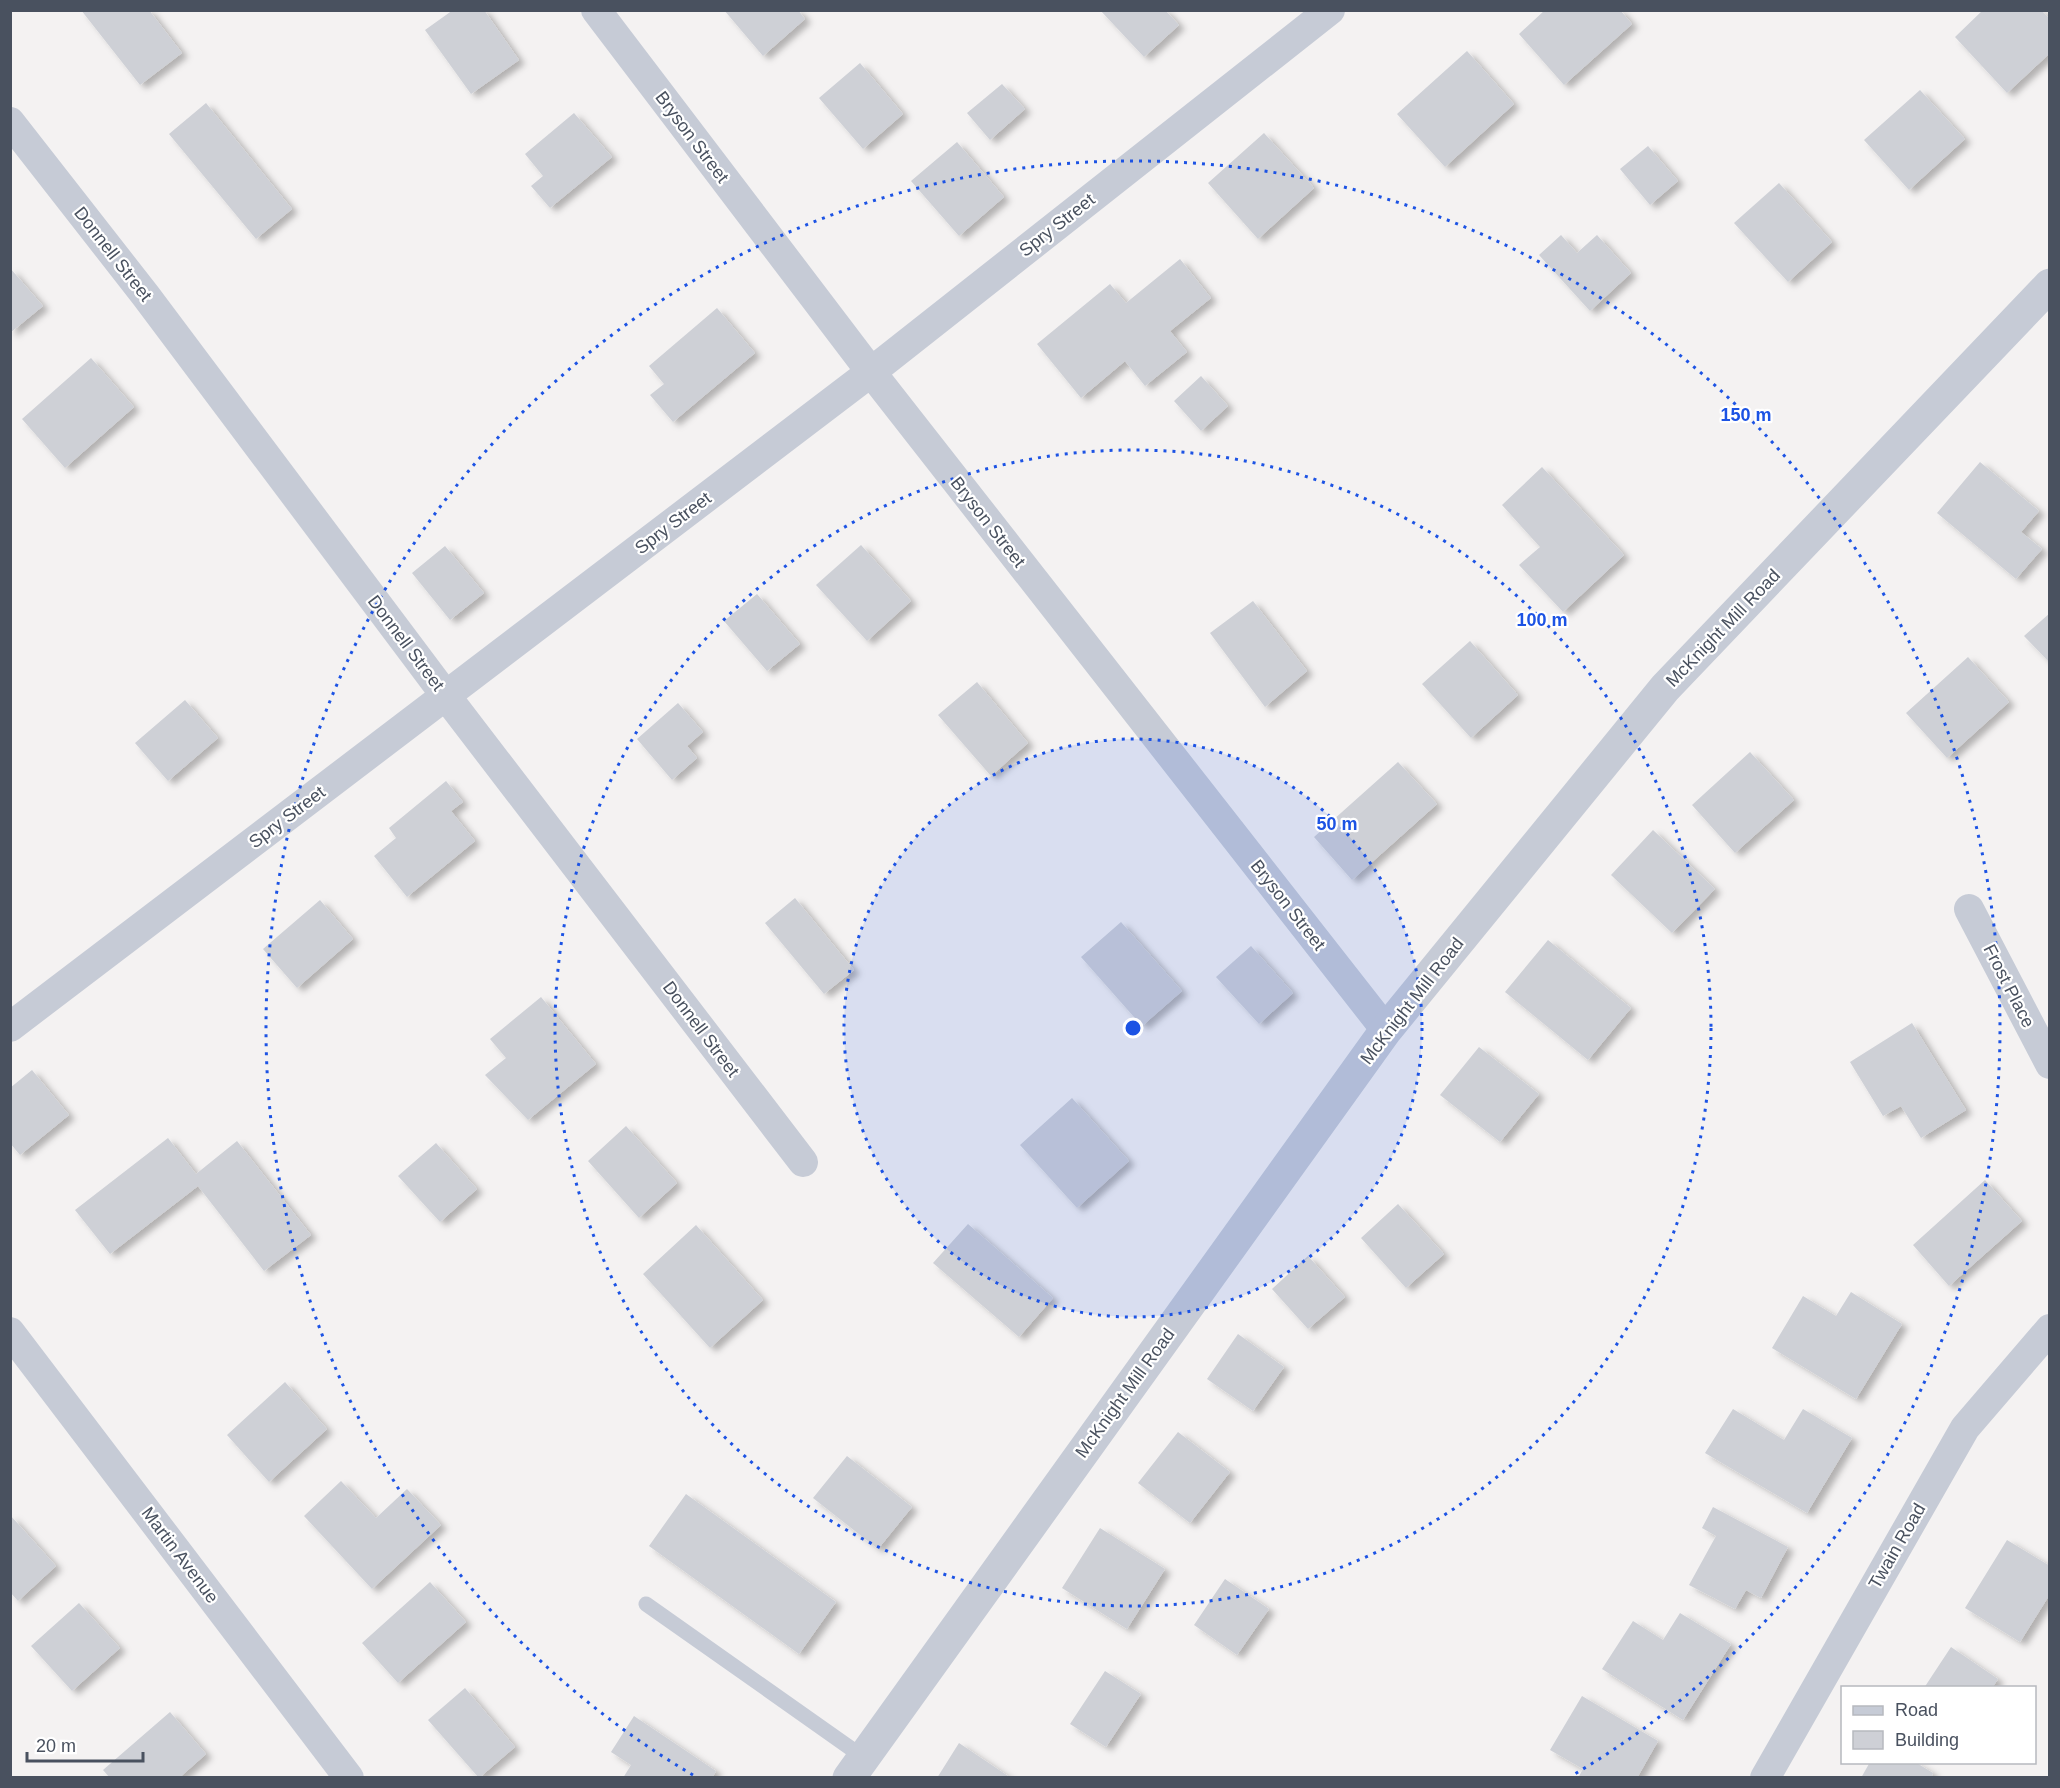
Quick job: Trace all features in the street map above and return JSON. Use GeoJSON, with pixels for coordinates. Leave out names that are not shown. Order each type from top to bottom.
{"type":"FeatureCollection","features":[{"type":"Feature","properties":{"kind":"street","name":"Bryson Street"},"geometry":{"type":"LineString","coordinates":[[596,10],[871,372],[1386,1030]]}},
{"type":"Feature","properties":{"kind":"street","name":"Spry Street"},"geometry":{"type":"LineString","coordinates":[[10,1027],[871,372],[1330,10]]}},
{"type":"Feature","properties":{"kind":"street","name":"Donnell Street"},"geometry":{"type":"LineString","coordinates":[[10,122],[153,305],[446,696],[803,1162]]}},
{"type":"Feature","properties":{"kind":"street","name":"McKnight Mill Road"},"geometry":{"type":"LineString","coordinates":[[856,1767],[1386,1030],[1665,688],[2049,285]]}},
{"type":"Feature","properties":{"kind":"street","name":"Frost Place"},"geometry":{"type":"LineString","coordinates":[[1969,909],[2049,1064]]}},
{"type":"Feature","properties":{"kind":"street","name":"Twain Road"},"geometry":{"type":"LineString","coordinates":[[1765,1778],[1965,1428],[2049,1329]]}},
{"type":"Feature","properties":{"kind":"street","name":"Martin Avenue"},"geometry":{"type":"LineString","coordinates":[[10,1332],[349,1778]]}},
{"type":"Feature","properties":{"kind":"lane"},"geometry":{"type":"LineString","coordinates":[[646,1604],[856,1767]]}},
{"type":"Feature","properties":{"kind":"building"},"geometry":{"type":"Polygon","coordinates":[[[81,10],[149,10],[182,53],[140,85],[81,10]]]}},
{"type":"Feature","properties":{"kind":"building"},"geometry":{"type":"Polygon","coordinates":[[[453,10],[484,10],[519,60],[471,94],[425,30],[453,10]]]}},
{"type":"Feature","properties":{"kind":"building"},"geometry":{"type":"Polygon","coordinates":[[[724,10],[798,10],[805,19],[763,56],[724,10]]]}},
{"type":"Feature","properties":{"kind":"building"},"geometry":{"type":"Polygon","coordinates":[[[1100,10],[1165,10],[1179,25],[1144,57],[1100,10]]]}},
{"type":"Feature","properties":{"kind":"building"},"geometry":{"type":"Polygon","coordinates":[[[1545,10],[1620,10],[1632,24],[1564,85],[1519,34],[1545,10]]]}},
{"type":"Feature","properties":{"kind":"building"},"geometry":{"type":"Polygon","coordinates":[[[1983,10],[2041,10],[2050,19],[2050,53],[2007,93],[1955,37],[1983,10]]]}},
{"type":"Feature","properties":{"kind":"building"},"geometry":{"type":"Polygon","coordinates":[[[1467,51],[1514,104],[1445,167],[1397,114],[1467,51]]]}},
{"type":"Feature","properties":{"kind":"building"},"geometry":{"type":"Polygon","coordinates":[[[860,63],[903,114],[863,149],[819,98],[860,63]]]}},
{"type":"Feature","properties":{"kind":"building"},"geometry":{"type":"Polygon","coordinates":[[[1002,84],[1025,109],[990,140],[967,113],[1002,84]]]}},
{"type":"Feature","properties":{"kind":"building"},"geometry":{"type":"Polygon","coordinates":[[[1920,90],[1965,139],[1909,190],[1864,140],[1920,90]]]}},
{"type":"Feature","properties":{"kind":"building"},"geometry":{"type":"Polygon","coordinates":[[[206,103],[292,209],[256,239],[169,134],[206,103]]]}},
{"type":"Feature","properties":{"kind":"building"},"geometry":{"type":"Polygon","coordinates":[[[574,113],[612,157],[550,208],[531,186],[543,176],[525,154],[574,113]]]}},
{"type":"Feature","properties":{"kind":"building"},"geometry":{"type":"Polygon","coordinates":[[[1264,133],[1314,188],[1258,239],[1208,183],[1264,133]]]}},
{"type":"Feature","properties":{"kind":"building"},"geometry":{"type":"Polygon","coordinates":[[[957,142],[1004,197],[959,236],[911,181],[957,142]]]}},
{"type":"Feature","properties":{"kind":"building"},"geometry":{"type":"Polygon","coordinates":[[[1648,146],[1678,181],[1650,205],[1620,169],[1648,146]]]}},
{"type":"Feature","properties":{"kind":"building"},"geometry":{"type":"Polygon","coordinates":[[[1779,183],[1832,242],[1788,282],[1734,223],[1779,183]]]}},
{"type":"Feature","properties":{"kind":"building"},"geometry":{"type":"Polygon","coordinates":[[[1561,235],[1577,253],[1597,235],[1631,273],[1590,311],[1539,255],[1561,235]]]}},
{"type":"Feature","properties":{"kind":"building"},"geometry":{"type":"Polygon","coordinates":[[[1180,259],[1211,298],[1170,331],[1187,352],[1145,386],[1125,361],[1081,398],[1037,344],[1110,284],[1126,303],[1180,259]]]}},
{"type":"Feature","properties":{"kind":"building"},"geometry":{"type":"Polygon","coordinates":[[[10,268],[43,306],[10,333],[10,268]]]}},
{"type":"Feature","properties":{"kind":"building"},"geometry":{"type":"Polygon","coordinates":[[[717,308],[755,353],[673,422],[650,395],[664,384],[649,366],[717,308]]]}},
{"type":"Feature","properties":{"kind":"building"},"geometry":{"type":"Polygon","coordinates":[[[91,358],[134,407],[65,468],[22,419],[91,358]]]}},
{"type":"Feature","properties":{"kind":"building"},"geometry":{"type":"Polygon","coordinates":[[[1201,376],[1228,406],[1201,431],[1174,401],[1201,376]]]}},
{"type":"Feature","properties":{"kind":"building"},"geometry":{"type":"Polygon","coordinates":[[[1980,462],[2039,511],[2021,532],[2042,549],[2016,579],[1937,513],[1980,462]]]}},
{"type":"Feature","properties":{"kind":"building"},"geometry":{"type":"Polygon","coordinates":[[[1542,467],[1624,555],[1563,612],[1519,565],[1540,547],[1502,505],[1542,467]]]}},
{"type":"Feature","properties":{"kind":"building"},"geometry":{"type":"Polygon","coordinates":[[[861,545],[911,601],[867,641],[816,585],[861,545]]]}},
{"type":"Feature","properties":{"kind":"building"},"geometry":{"type":"Polygon","coordinates":[[[445,546],[484,593],[450,620],[412,573],[445,546]]]}},
{"type":"Feature","properties":{"kind":"building"},"geometry":{"type":"Polygon","coordinates":[[[757,594],[800,644],[767,671],[724,621],[757,594]]]}},
{"type":"Feature","properties":{"kind":"building"},"geometry":{"type":"Polygon","coordinates":[[[1253,601],[1307,671],[1265,707],[1210,633],[1253,601]]]}},
{"type":"Feature","properties":{"kind":"building"},"geometry":{"type":"Polygon","coordinates":[[[2050,613],[2050,663],[2024,636],[2050,613]]]}},
{"type":"Feature","properties":{"kind":"building"},"geometry":{"type":"Polygon","coordinates":[[[1470,641],[1518,695],[1471,738],[1422,684],[1470,641]]]}},
{"type":"Feature","properties":{"kind":"building"},"geometry":{"type":"Polygon","coordinates":[[[1968,657],[2009,702],[1947,758],[1906,713],[1968,657]]]}},
{"type":"Feature","properties":{"kind":"building"},"geometry":{"type":"Polygon","coordinates":[[[977,682],[1028,743],[991,776],[938,715],[977,682]]]}},
{"type":"Feature","properties":{"kind":"building"},"geometry":{"type":"Polygon","coordinates":[[[185,700],[218,738],[168,781],[135,743],[185,700]]]}},
{"type":"Feature","properties":{"kind":"building"},"geometry":{"type":"Polygon","coordinates":[[[678,703],[703,732],[687,746],[697,758],[672,780],[637,739],[678,703]]]}},
{"type":"Feature","properties":{"kind":"building"},"geometry":{"type":"Polygon","coordinates":[[[1750,752],[1794,800],[1735,853],[1692,805],[1750,752]]]}},
{"type":"Feature","properties":{"kind":"building"},"geometry":{"type":"Polygon","coordinates":[[[1398,762],[1437,804],[1352,880],[1314,837],[1398,762]]]}},
{"type":"Feature","properties":{"kind":"building"},"geometry":{"type":"Polygon","coordinates":[[[446,781],[463,802],[451,811],[475,841],[407,897],[374,856],[396,838],[389,828],[446,781]]]}},
{"type":"Feature","properties":{"kind":"building"},"geometry":{"type":"Polygon","coordinates":[[[1653,830],[1715,889],[1672,933],[1611,875],[1653,830]]]}},
{"type":"Feature","properties":{"kind":"building"},"geometry":{"type":"Polygon","coordinates":[[[795,898],[854,970],[824,994],[765,923],[795,898]]]}},
{"type":"Feature","properties":{"kind":"building"},"geometry":{"type":"Polygon","coordinates":[[[320,900],[353,939],[297,988],[263,949],[320,900]]]}},
{"type":"Feature","properties":{"kind":"building"},"geometry":{"type":"Polygon","coordinates":[[[1121,922],[1182,991],[1142,1026],[1081,957],[1121,922]]]}},
{"type":"Feature","properties":{"kind":"building"},"geometry":{"type":"Polygon","coordinates":[[[1548,940],[1631,1008],[1588,1060],[1505,992],[1548,940]]]}},
{"type":"Feature","properties":{"kind":"building"},"geometry":{"type":"Polygon","coordinates":[[[1251,946],[1293,993],[1259,1024],[1216,977],[1251,946]]]}},
{"type":"Feature","properties":{"kind":"building"},"geometry":{"type":"Polygon","coordinates":[[[541,997],[596,1064],[528,1120],[485,1075],[506,1058],[490,1039],[541,997]]]}},
{"type":"Feature","properties":{"kind":"building"},"geometry":{"type":"Polygon","coordinates":[[[1912,1023],[1966,1110],[1921,1138],[1901,1106],[1883,1116],[1850,1062],[1912,1023]]]}},
{"type":"Feature","properties":{"kind":"building"},"geometry":{"type":"Polygon","coordinates":[[[1479,1047],[1539,1094],[1500,1142],[1440,1095],[1479,1047]]]}},
{"type":"Feature","properties":{"kind":"building"},"geometry":{"type":"Polygon","coordinates":[[[32,1070],[69,1115],[20,1155],[10,1143],[10,1088],[32,1070]]]}},
{"type":"Feature","properties":{"kind":"building"},"geometry":{"type":"Polygon","coordinates":[[[1072,1098],[1129,1161],[1077,1208],[1020,1145],[1072,1098]]]}},
{"type":"Feature","properties":{"kind":"building"},"geometry":{"type":"Polygon","coordinates":[[[626,1126],[677,1183],[639,1218],[588,1161],[626,1126]]]}},
{"type":"Feature","properties":{"kind":"building"},"geometry":{"type":"Polygon","coordinates":[[[168,1138],[196,1174],[237,1141],[311,1235],[264,1271],[198,1186],[110,1254],[75,1210],[168,1138]]]}},
{"type":"Feature","properties":{"kind":"building"},"geometry":{"type":"Polygon","coordinates":[[[436,1143],[477,1189],[440,1222],[398,1176],[436,1143]]]}},
{"type":"Feature","properties":{"kind":"building"},"geometry":{"type":"Polygon","coordinates":[[[1985,1180],[2022,1221],[1949,1286],[1913,1245],[1985,1180]]]}},
{"type":"Feature","properties":{"kind":"building"},"geometry":{"type":"Polygon","coordinates":[[[1398,1204],[1444,1254],[1406,1288],[1361,1238],[1398,1204]]]}},
{"type":"Feature","properties":{"kind":"building"},"geometry":{"type":"Polygon","coordinates":[[[968,1224],[1053,1298],[1019,1337],[933,1263],[968,1224]]]}},
{"type":"Feature","properties":{"kind":"building"},"geometry":{"type":"Polygon","coordinates":[[[696,1225],[763,1300],[710,1348],[643,1274],[696,1225]]]}},
{"type":"Feature","properties":{"kind":"building"},"geometry":{"type":"Polygon","coordinates":[[[1308,1256],[1345,1297],[1308,1329],[1272,1289],[1308,1256]]]}},
{"type":"Feature","properties":{"kind":"building"},"geometry":{"type":"Polygon","coordinates":[[[1851,1292],[1902,1324],[1856,1399],[1772,1348],[1803,1296],[1836,1316],[1851,1292]]]}},
{"type":"Feature","properties":{"kind":"building"},"geometry":{"type":"Polygon","coordinates":[[[1238,1334],[1284,1367],[1253,1411],[1207,1379],[1238,1334]]]}},
{"type":"Feature","properties":{"kind":"building"},"geometry":{"type":"Polygon","coordinates":[[[285,1382],[327,1429],[269,1482],[227,1435],[285,1382]]]}},
{"type":"Feature","properties":{"kind":"building"},"geometry":{"type":"Polygon","coordinates":[[[1733,1409],[1784,1440],[1803,1409],[1852,1438],[1807,1513],[1705,1453],[1733,1409]]]}},
{"type":"Feature","properties":{"kind":"building"},"geometry":{"type":"Polygon","coordinates":[[[1178,1432],[1230,1472],[1190,1523],[1138,1483],[1178,1432]]]}},
{"type":"Feature","properties":{"kind":"building"},"geometry":{"type":"Polygon","coordinates":[[[847,1456],[912,1507],[878,1549],[813,1498],[847,1456]]]}},
{"type":"Feature","properties":{"kind":"building"},"geometry":{"type":"Polygon","coordinates":[[[341,1481],[376,1518],[407,1489],[441,1525],[372,1589],[304,1516],[341,1481]]]}},
{"type":"Feature","properties":{"kind":"building"},"geometry":{"type":"Polygon","coordinates":[[[686,1494],[836,1602],[799,1654],[649,1546],[686,1494]]]}},
{"type":"Feature","properties":{"kind":"building"},"geometry":{"type":"Polygon","coordinates":[[[1713,1507],[1788,1547],[1761,1598],[1746,1590],[1735,1609],[1689,1585],[1716,1536],[1702,1528],[1713,1507]]]}},
{"type":"Feature","properties":{"kind":"building"},"geometry":{"type":"Polygon","coordinates":[[[10,1515],[56,1566],[18,1601],[10,1592],[10,1515]]]}},
{"type":"Feature","properties":{"kind":"building"},"geometry":{"type":"Polygon","coordinates":[[[1100,1528],[1165,1569],[1127,1629],[1062,1588],[1100,1528]]]}},
{"type":"Feature","properties":{"kind":"building"},"geometry":{"type":"Polygon","coordinates":[[[2007,1540],[2050,1566],[2050,1594],[2020,1642],[1965,1608],[2007,1540]]]}},
{"type":"Feature","properties":{"kind":"building"},"geometry":{"type":"Polygon","coordinates":[[[1225,1579],[1269,1609],[1237,1655],[1194,1625],[1225,1579]]]}},
{"type":"Feature","properties":{"kind":"building"},"geometry":{"type":"Polygon","coordinates":[[[430,1582],[466,1622],[398,1683],[362,1643],[430,1582]]]}},
{"type":"Feature","properties":{"kind":"building"},"geometry":{"type":"Polygon","coordinates":[[[79,1603],[120,1648],[72,1691],[31,1646],[79,1603]]]}},
{"type":"Feature","properties":{"kind":"building"},"geometry":{"type":"Polygon","coordinates":[[[1680,1613],[1731,1644],[1683,1720],[1602,1669],[1633,1621],[1663,1640],[1680,1613]]]}},
{"type":"Feature","properties":{"kind":"building"},"geometry":{"type":"Polygon","coordinates":[[[1951,1647],[1998,1679],[1993,1686],[1925,1686],[1951,1647]]]}},
{"type":"Feature","properties":{"kind":"building"},"geometry":{"type":"Polygon","coordinates":[[[1105,1671],[1141,1694],[1106,1747],[1070,1724],[1105,1671]]]}},
{"type":"Feature","properties":{"kind":"building"},"geometry":{"type":"Polygon","coordinates":[[[465,1688],[515,1747],[479,1778],[428,1720],[465,1688]]]}},
{"type":"Feature","properties":{"kind":"building"},"geometry":{"type":"Polygon","coordinates":[[[1582,1696],[1658,1741],[1637,1778],[1578,1778],[1583,1769],[1550,1750],[1582,1696]]]}},
{"type":"Feature","properties":{"kind":"building"},"geometry":{"type":"Polygon","coordinates":[[[170,1712],[206,1754],[179,1778],[110,1778],[103,1770],[170,1712]]]}},
{"type":"Feature","properties":{"kind":"building"},"geometry":{"type":"Polygon","coordinates":[[[634,1716],[716,1771],[712,1778],[623,1778],[631,1765],[611,1752],[634,1716]]]}},
{"type":"Feature","properties":{"kind":"building"},"geometry":{"type":"Polygon","coordinates":[[[959,1743],[1011,1778],[937,1778],[959,1743]]]}},
{"type":"Feature","properties":{"kind":"building"},"geometry":{"type":"Polygon","coordinates":[[[1869,1764],[1918,1764],[1933,1773],[1931,1778],[1861,1778],[1869,1764]]]}}]}
